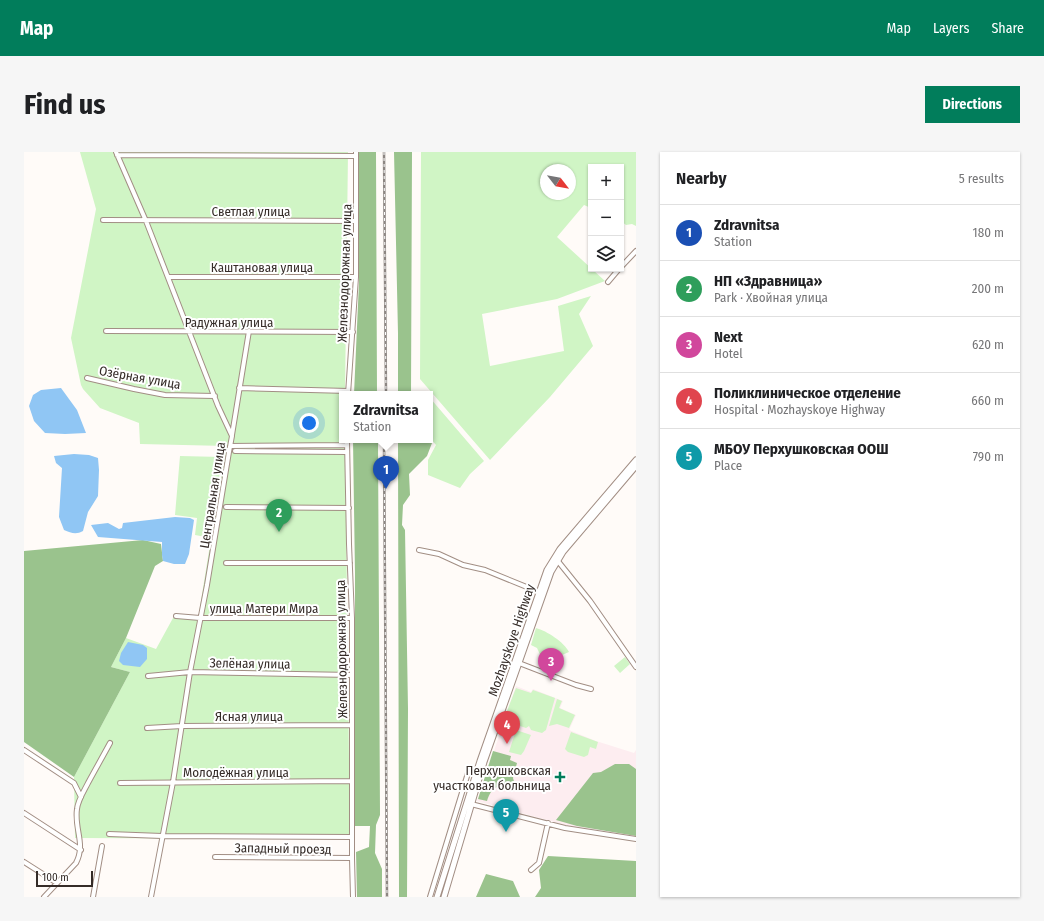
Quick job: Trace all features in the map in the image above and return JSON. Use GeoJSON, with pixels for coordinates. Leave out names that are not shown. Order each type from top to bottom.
{"type":"FeatureCollection","features":[{"type":"Feature","properties":{"kind":"main road","name":"Mozhayskoye Highway"},"geometry":{"type":"LineString","coordinates":[[437,897],[476,773],[547,570],[557,554],[636,460]]}},
{"type":"Feature","properties":{"kind":"main road","name":"Mozhayskoye Highway"},"geometry":{"type":"LineString","coordinates":[[444,897],[484,762],[549,576],[557,560],[636,466]]}},
{"type":"Feature","properties":{"kind":"street"},"geometry":{"type":"LineString","coordinates":[[117,154],[356,154]]}},
{"type":"Feature","properties":{"kind":"street","name":"Центральная улица"},"geometry":{"type":"LineString","coordinates":[[117,154],[146,221],[189,332],[232,436],[207,585],[190,672],[173,782],[151,897]]}},
{"type":"Feature","properties":{"kind":"street","name":"Железнодорожная улица"},"geometry":{"type":"LineString","coordinates":[[348,391],[356,277],[356,154]]}},
{"type":"Feature","properties":{"kind":"street","name":"Светлая улица"},"geometry":{"type":"LineString","coordinates":[[103,220],[356,221]]}},
{"type":"Feature","properties":{"kind":"street"},"geometry":{"type":"LineString","coordinates":[[624,263],[636,251]]}},
{"type":"Feature","properties":{"kind":"street"},"geometry":{"type":"LineString","coordinates":[[608,282],[616,272]]}},
{"type":"Feature","properties":{"kind":"street","name":"Каштановая улица"},"geometry":{"type":"LineString","coordinates":[[168,277],[356,277]]}},
{"type":"Feature","properties":{"kind":"street","name":"Радужная улица"},"geometry":{"type":"LineString","coordinates":[[106,330],[189,332],[353,332]]}},
{"type":"Feature","properties":{"kind":"street"},"geometry":{"type":"LineString","coordinates":[[232,436],[249,331]]}},
{"type":"Feature","properties":{"kind":"street","name":"Озёрная улица"},"geometry":{"type":"LineString","coordinates":[[86,378],[165,395],[215,396]]}},
{"type":"Feature","properties":{"kind":"street"},"geometry":{"type":"LineString","coordinates":[[239,388],[339,392]]}},
{"type":"Feature","properties":{"kind":"street"},"geometry":{"type":"LineString","coordinates":[[230,446],[347,445]]}},
{"type":"Feature","properties":{"kind":"street","name":"Железнодорожная улица"},"geometry":{"type":"LineString","coordinates":[[347,445],[352,618],[353,897]]}},
{"type":"Feature","properties":{"kind":"street"},"geometry":{"type":"LineString","coordinates":[[235,451],[347,452]]}},
{"type":"Feature","properties":{"kind":"street"},"geometry":{"type":"LineString","coordinates":[[226,507],[349,508]]}},
{"type":"Feature","properties":{"kind":"street"},"geometry":{"type":"LineString","coordinates":[[419,550],[439,554],[463,566],[485,570],[539,592]]}},
{"type":"Feature","properties":{"kind":"street"},"geometry":{"type":"LineString","coordinates":[[557,560],[590,601],[636,667]]}},
{"type":"Feature","properties":{"kind":"street"},"geometry":{"type":"LineString","coordinates":[[226,563],[350,563]]}},
{"type":"Feature","properties":{"kind":"street","name":"улица Матери Мира"},"geometry":{"type":"LineString","coordinates":[[176,616],[200,618],[352,618]]}},
{"type":"Feature","properties":{"kind":"street"},"geometry":{"type":"LineString","coordinates":[[519,663],[576,685],[591,689]]}},
{"type":"Feature","properties":{"kind":"street","name":"Зелёная улица"},"geometry":{"type":"LineString","coordinates":[[148,676],[190,672],[352,675]]}},
{"type":"Feature","properties":{"kind":"street","name":"Ясная улица"},"geometry":{"type":"LineString","coordinates":[[146,728],[182,726],[352,725]]}},
{"type":"Feature","properties":{"kind":"street"},"geometry":{"type":"LineString","coordinates":[[44,897],[76,863],[81,850],[77,808],[81,797],[110,743]]}},
{"type":"Feature","properties":{"kind":"street"},"geometry":{"type":"LineString","coordinates":[[24,750],[74,783],[81,797]]}},
{"type":"Feature","properties":{"kind":"street"},"geometry":{"type":"LineString","coordinates":[[430,897],[468,774],[472,772],[476,773]]}},
{"type":"Feature","properties":{"kind":"street","name":"Молодёжная улица"},"geometry":{"type":"LineString","coordinates":[[120,783],[352,781]]}},
{"type":"Feature","properties":{"kind":"street"},"geometry":{"type":"LineString","coordinates":[[471,804],[564,828],[636,839]]}},
{"type":"Feature","properties":{"kind":"street"},"geometry":{"type":"LineString","coordinates":[[24,813],[81,850]]}},
{"type":"Feature","properties":{"kind":"street"},"geometry":{"type":"LineString","coordinates":[[531,870],[539,863],[548,823]]}},
{"type":"Feature","properties":{"kind":"street"},"geometry":{"type":"LineString","coordinates":[[109,834],[162,836],[352,837]]}},
{"type":"Feature","properties":{"kind":"street"},"geometry":{"type":"LineString","coordinates":[[93,897],[102,846]]}},
{"type":"Feature","properties":{"kind":"street","name":"Западный проезд"},"geometry":{"type":"LineString","coordinates":[[215,857],[352,858]]}},
{"type":"Feature","properties":{"kind":"street"},"geometry":{"type":"LineString","coordinates":[[24,862],[57,883]]}},
{"type":"Feature","properties":{"kind":"shaded area","name":"Перхушковская участковая больница"},"geometry":{"type":"Polygon","coordinates":[[[516,686],[531,692],[533,689],[563,701],[560,708],[576,715],[569,730],[596,741],[634,753],[636,750],[636,837],[576,828],[477,801],[516,686]]]}},
{"type":"Feature","properties":{"kind":"green space"},"geometry":{"type":"Polygon","coordinates":[[[80,152],[348,152],[345,391],[339,391],[339,443],[345,443],[350,839],[75,838],[74,777],[130,672],[111,667],[126,638],[156,649],[173,618],[198,619],[226,446],[140,444],[139,423],[100,408],[83,389],[71,338],[96,209],[80,152]]]}},
{"type":"Feature","properties":{"kind":"green space"},"geometry":{"type":"Polygon","coordinates":[[[358,152],[376,152],[377,391],[354,391],[359,282],[358,152]]]}},
{"type":"Feature","properties":{"kind":"green space"},"geometry":{"type":"Polygon","coordinates":[[[394,152],[412,152],[411,391],[398,391],[394,152]]]}},
{"type":"Feature","properties":{"kind":"green space"},"geometry":{"type":"Polygon","coordinates":[[[421,152],[636,152],[636,226],[624,223],[624,164],[588,164],[588,207],[584,205],[557,237],[588,265],[588,272],[595,272],[605,281],[557,299],[482,314],[490,366],[564,351],[558,306],[591,296],[579,314],[593,346],[550,397],[490,460],[433,394],[433,391],[430,391],[420,379],[421,152]]]}},
{"type":"Feature","properties":{"kind":"green space"},"geometry":{"type":"Polygon","coordinates":[[[433,402],[484,461],[470,474],[460,488],[428,475],[428,460],[436,445],[433,442],[433,402]]]}},
{"type":"Feature","properties":{"kind":"green space"},"geometry":{"type":"Polygon","coordinates":[[[353,443],[378,443],[380,815],[376,825],[375,853],[382,869],[382,897],[357,897],[356,852],[369,847],[370,826],[355,826],[355,574],[353,443]]]}},
{"type":"Feature","properties":{"kind":"green space"},"geometry":{"type":"Polygon","coordinates":[[[398,443],[432,443],[427,456],[409,474],[410,495],[403,505],[402,525],[405,530],[408,709],[407,897],[399,897],[398,443]]]}},
{"type":"Feature","properties":{"kind":"green space"},"geometry":{"type":"Polygon","coordinates":[[[180,456],[222,457],[213,520],[208,519],[206,537],[195,535],[197,518],[175,515],[180,456]]]}},
{"type":"Feature","properties":{"kind":"green space"},"geometry":{"type":"Polygon","coordinates":[[[143,540],[161,544],[163,561],[155,566],[126,638],[111,667],[130,672],[74,777],[24,742],[24,551],[143,540]]]}},
{"type":"Feature","properties":{"kind":"green space"},"geometry":{"type":"Polygon","coordinates":[[[536,628],[555,637],[567,648],[569,652],[562,655],[557,663],[553,659],[555,663],[551,666],[544,663],[537,648],[531,645],[536,628]]]}},
{"type":"Feature","properties":{"kind":"green space"},"geometry":{"type":"Polygon","coordinates":[[[625,657],[630,664],[620,673],[614,666],[625,657]]]}},
{"type":"Feature","properties":{"kind":"green space"},"geometry":{"type":"Polygon","coordinates":[[[516,688],[531,693],[533,690],[555,698],[546,730],[542,733],[531,730],[529,726],[526,728],[514,724],[513,719],[505,716],[516,688]]]}},
{"type":"Feature","properties":{"kind":"green space"},"geometry":{"type":"Polygon","coordinates":[[[557,699],[562,701],[559,708],[575,715],[569,728],[557,724],[549,726],[557,699]]]}},
{"type":"Feature","properties":{"kind":"green space"},"geometry":{"type":"Polygon","coordinates":[[[516,730],[531,735],[521,755],[509,752],[516,730]]]}},
{"type":"Feature","properties":{"kind":"green space"},"geometry":{"type":"Polygon","coordinates":[[[571,732],[598,742],[596,749],[590,747],[588,755],[584,757],[568,752],[565,749],[571,732]]]}},
{"type":"Feature","properties":{"kind":"green space"},"geometry":{"type":"Polygon","coordinates":[[[493,751],[511,756],[510,760],[517,763],[513,778],[515,785],[497,787],[491,792],[487,801],[478,799],[493,751]]]}},
{"type":"Feature","properties":{"kind":"green space"},"geometry":{"type":"Polygon","coordinates":[[[615,764],[629,764],[636,769],[636,836],[577,826],[556,820],[593,773],[601,772],[615,764]]]}},
{"type":"Feature","properties":{"kind":"green space"},"geometry":{"type":"Polygon","coordinates":[[[548,856],[636,861],[636,897],[535,897],[541,888],[539,870],[548,856]]]}},
{"type":"Feature","properties":{"kind":"green space"},"geometry":{"type":"Polygon","coordinates":[[[486,874],[513,881],[520,897],[476,897],[486,874]]]}},
{"type":"Feature","properties":{"kind":"water"},"geometry":{"type":"Polygon","coordinates":[[[61,388],[77,410],[86,433],[45,433],[34,421],[29,406],[33,395],[41,390],[61,388]]]}},
{"type":"Feature","properties":{"kind":"water"},"geometry":{"type":"Polygon","coordinates":[[[74,454],[89,455],[98,458],[99,470],[98,496],[88,512],[83,531],[71,533],[64,530],[59,517],[62,468],[56,463],[54,456],[74,454]]]}},
{"type":"Feature","properties":{"kind":"water"},"geometry":{"type":"Polygon","coordinates":[[[175,517],[190,518],[194,520],[189,554],[185,564],[174,564],[163,561],[162,542],[98,537],[91,525],[108,523],[119,529],[122,528],[123,523],[175,517]]]}},
{"type":"Feature","properties":{"kind":"water"},"geometry":{"type":"Polygon","coordinates":[[[128,642],[143,645],[147,648],[147,659],[140,667],[123,665],[119,661],[121,653],[128,642]]]}},
{"type":"Feature","properties":{"kind":"railway"},"geometry":{"type":"LineString","coordinates":[[384,152],[386,391]]}},
{"type":"Feature","properties":{"kind":"railway"},"geometry":{"type":"LineString","coordinates":[[384,443],[387,897]]}},
{"type":"Feature","properties":{"kind":"place","name":"Zdravnitsa"},"geometry":{"type":"Point","coordinates":[386,489]}},
{"type":"Feature","properties":{"kind":"place","name":"НП «Здравница»"},"geometry":{"type":"Point","coordinates":[279,532]}},
{"type":"Feature","properties":{"kind":"place","name":"Next"},"geometry":{"type":"Point","coordinates":[551,681]}},
{"type":"Feature","properties":{"kind":"place","name":"Поликлиническое отделение"},"geometry":{"type":"Point","coordinates":[507,744]}},
{"type":"Feature","properties":{"kind":"place","name":"Перхушковская участковая больница"},"geometry":{"type":"Point","coordinates":[560,777]}},
{"type":"Feature","properties":{"kind":"place","name":"МБОУ Перхушковская ООШ"},"geometry":{"type":"Point","coordinates":[506,832]}}]}
